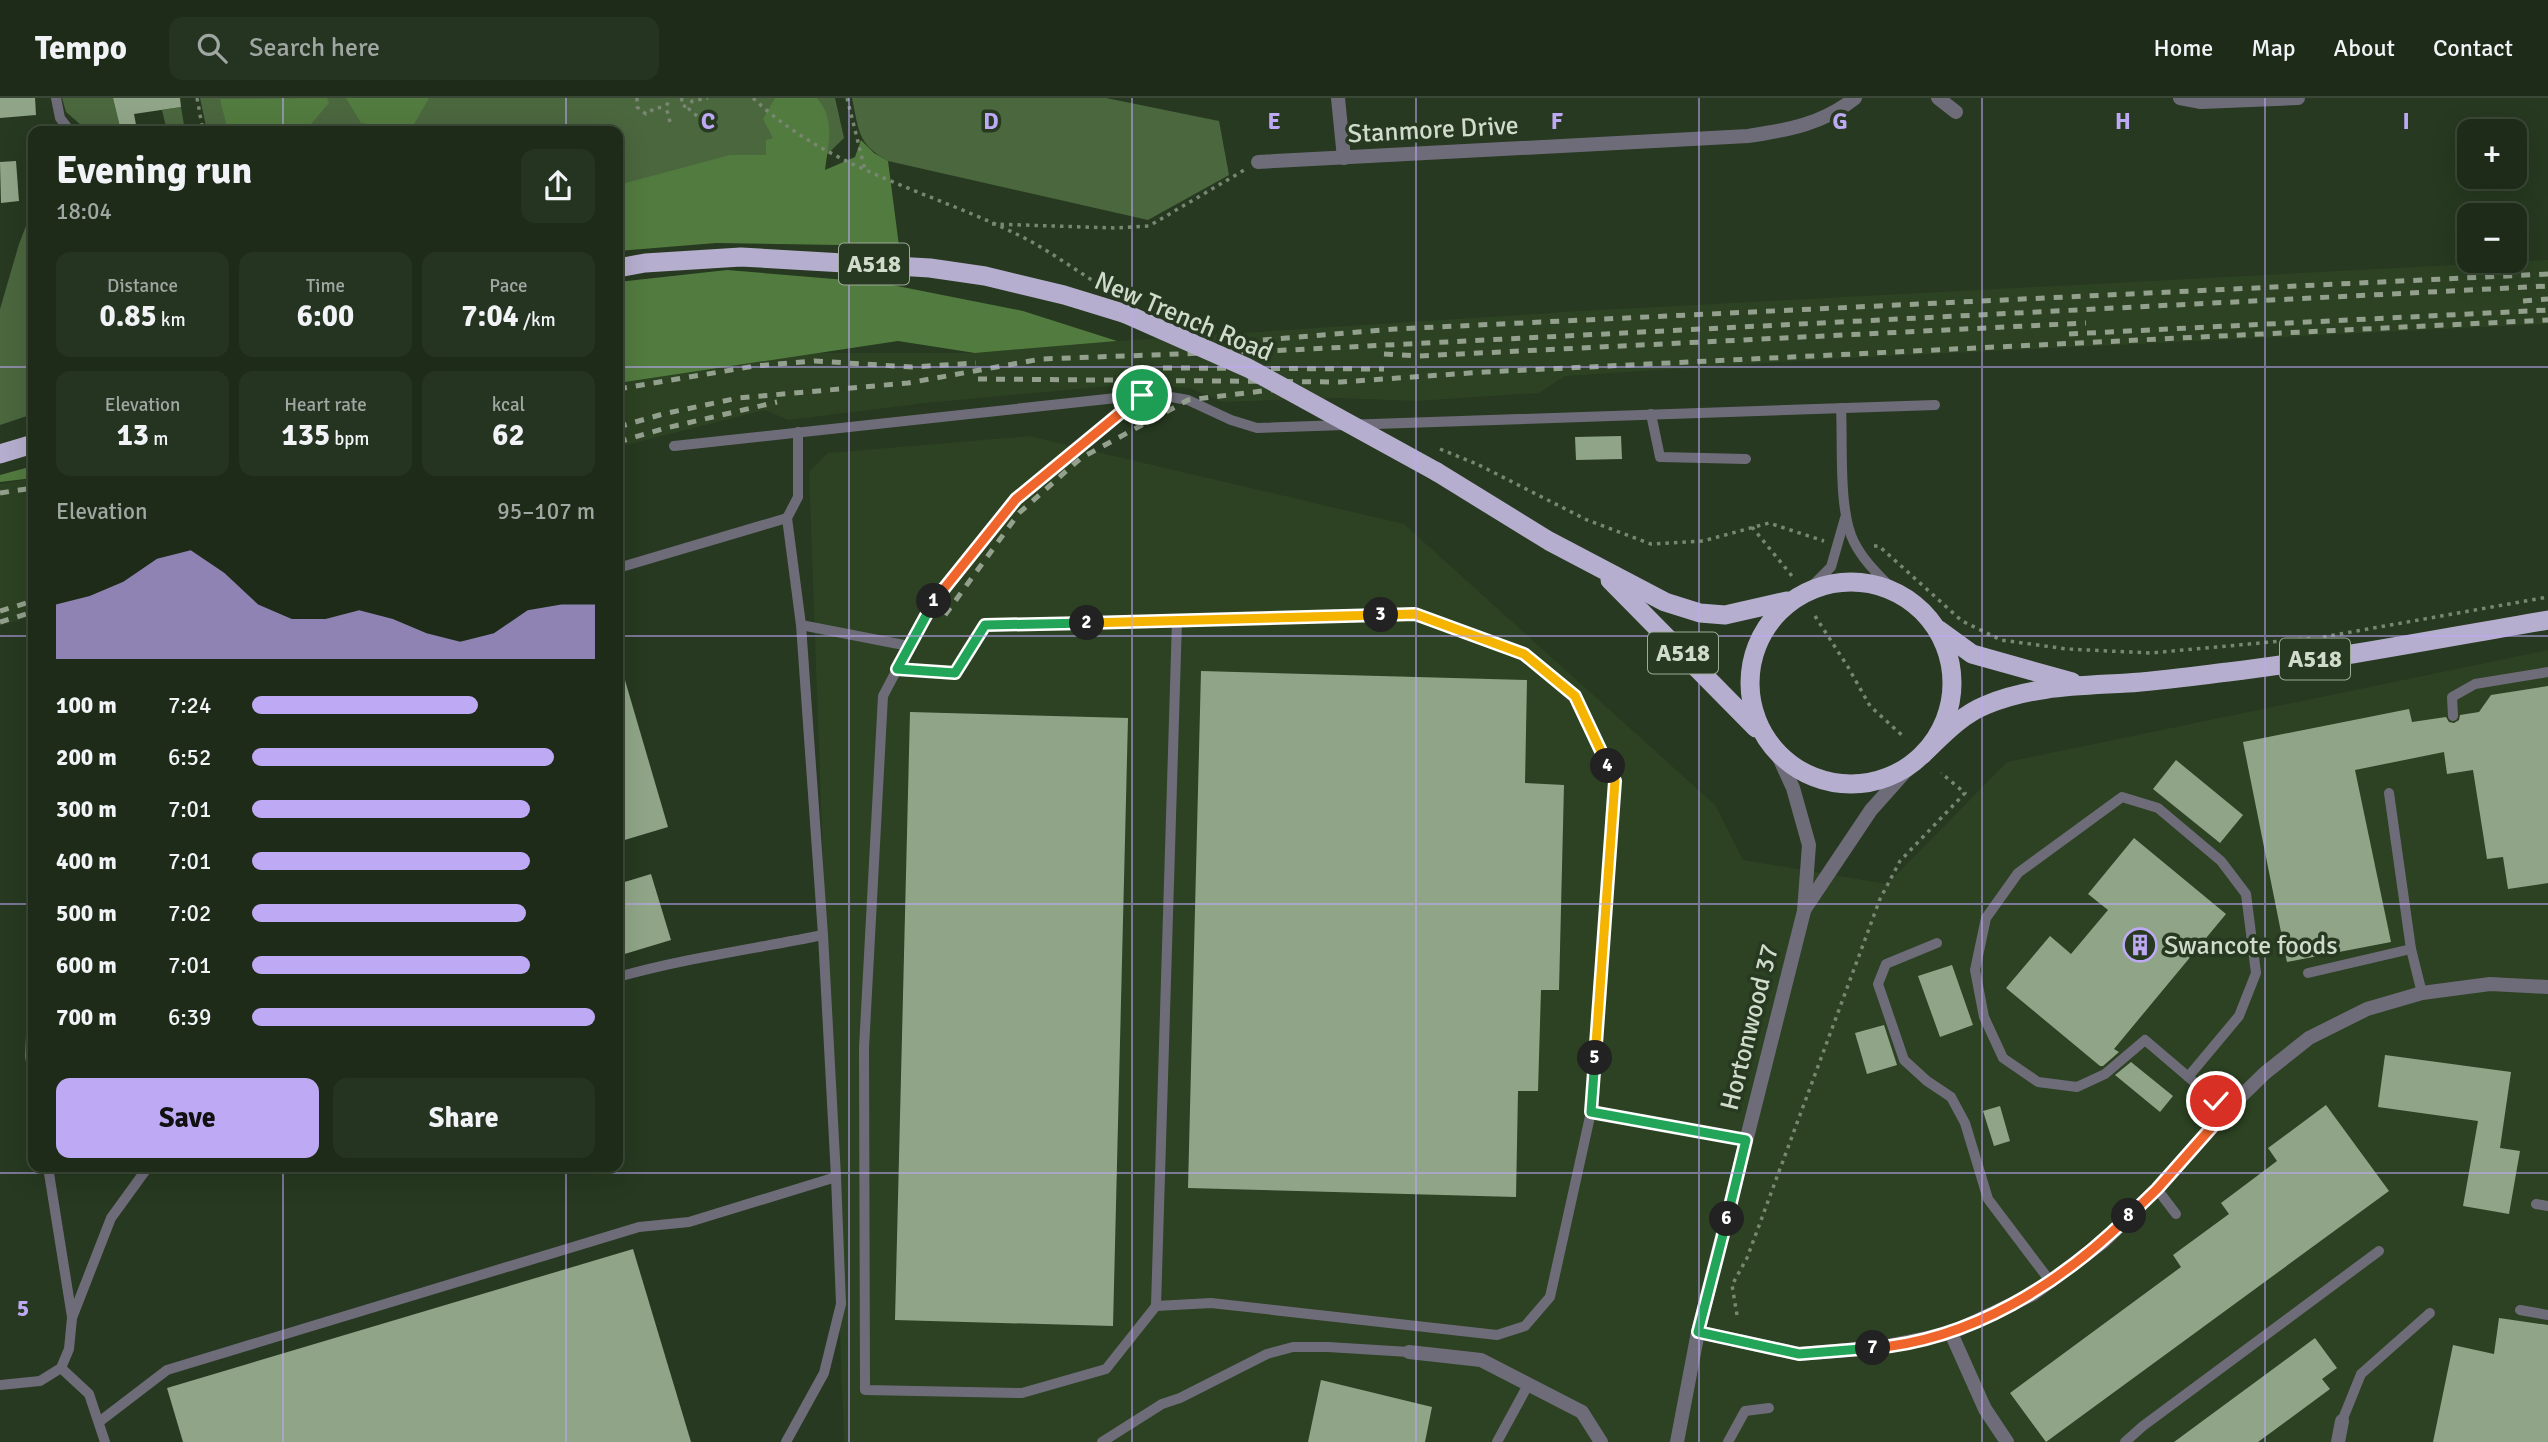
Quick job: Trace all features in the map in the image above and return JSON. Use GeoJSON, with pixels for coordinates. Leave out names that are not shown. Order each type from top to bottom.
{"type":"FeatureCollection","features":[{"type":"Feature","properties":{"kind":"highway","name":"New Trench Road"},"geometry":{"type":"LineString","coordinates":[[623,267],[645,263],[741,257],[930,268],[985,276],[1064,295],[1126,314],[1248,368],[1437,472],[1599,570],[1665,602],[1700,613],[1725,615],[1800,595]]}},
{"type":"Feature","properties":{"kind":"highway"},"geometry":{"type":"LineString","coordinates":[[0,454],[28,446]]}},
{"type":"Feature","properties":{"kind":"highway","name":"New Trench Road"},"geometry":{"type":"LineString","coordinates":[[1599,570],[1765,737]]}},
{"type":"Feature","properties":{"kind":"highway"},"geometry":{"type":"LineString","coordinates":[[1855,581],[1874,584],[1895,592],[1915,605],[1935,627],[1947,650],[1952,673],[1951,694],[1941,729],[1917,759],[1882,779],[1849,784],[1825,781],[1802,772],[1777,753],[1765,737],[1755,718],[1749,690],[1753,654],[1762,633],[1772,619],[1800,595],[1827,584],[1855,581]]}},
{"type":"Feature","properties":{"kind":"highway","name":"A518"},"geometry":{"type":"LineString","coordinates":[[1917,759],[1959,720],[1985,705],[2027,692],[2080,684],[2128,683],[2230,672],[2548,620]]}},
{"type":"Feature","properties":{"kind":"highway","name":"A518"},"geometry":{"type":"LineString","coordinates":[[1935,627],[1972,654],[2080,684]]}},
{"type":"Feature","properties":{"kind":"street"},"geometry":{"type":"LineString","coordinates":[[1338,98],[1344,158]]}},
{"type":"Feature","properties":{"kind":"street","name":"Stanmore Drive"},"geometry":{"type":"LineString","coordinates":[[1258,162],[1748,136],[1795,129],[1824,117],[1855,98]]}},
{"type":"Feature","properties":{"kind":"street"},"geometry":{"type":"LineString","coordinates":[[1938,98],[1956,112]]}},
{"type":"Feature","properties":{"kind":"street"},"geometry":{"type":"LineString","coordinates":[[2180,98],[2201,102],[2298,98]]}},
{"type":"Feature","properties":{"kind":"street","name":"Hortonwood 37"},"geometry":{"type":"LineString","coordinates":[[1677,1442],[1698,1332],[1804,911],[1809,845],[1793,788],[1777,753]]}},
{"type":"Feature","properties":{"kind":"street","name":"Hortonwood 37"},"geometry":{"type":"LineString","coordinates":[[1804,911],[1871,810],[1917,759]]}},
{"type":"Feature","properties":{"kind":"street"},"geometry":{"type":"LineString","coordinates":[[1698,1332],[1799,1354],[1882,1347],[1951,1333],[2033,1294],[2103,1242],[2157,1189],[2227,1110],[2265,1073],[2309,1038],[2367,1009],[2422,993],[2490,984],[2548,986]]}},
{"type":"Feature","properties":{"kind":"street"},"geometry":{"type":"LineString","coordinates":[[1951,1333],[1985,1409],[2007,1442]]}},
{"type":"Feature","properties":{"kind":"street"},"geometry":{"type":"LineString","coordinates":[[1409,1352],[1481,1360],[1581,1412],[1601,1442]]}},
{"type":"Feature","properties":{"kind":"street"},"geometry":{"type":"LineString","coordinates":[[2338,1442],[2342,1421]]}},
{"type":"Feature","properties":{"kind":"lane"},"geometry":{"type":"LineString","coordinates":[[56,98],[60,118],[66,126]]}},
{"type":"Feature","properties":{"kind":"lane"},"geometry":{"type":"LineString","coordinates":[[674,446],[1153,394],[1188,400],[1231,420],[1257,428],[1935,405]]}},
{"type":"Feature","properties":{"kind":"lane"},"geometry":{"type":"LineString","coordinates":[[1142,395],[1016,499],[932,603],[883,696],[864,1048],[865,1390],[1022,1393],[1106,1369],[1156,1306],[1177,621]]}},
{"type":"Feature","properties":{"kind":"lane"},"geometry":{"type":"LineString","coordinates":[[1841,408],[1846,516],[1856,544],[1870,567],[1895,592]]}},
{"type":"Feature","properties":{"kind":"lane"},"geometry":{"type":"LineString","coordinates":[[1651,414],[1660,457],[1746,459]]}},
{"type":"Feature","properties":{"kind":"lane"},"geometry":{"type":"LineString","coordinates":[[786,1442],[824,1373],[841,1304],[823,935],[801,625],[787,518],[798,497],[798,432]]}},
{"type":"Feature","properties":{"kind":"lane"},"geometry":{"type":"LineString","coordinates":[[1800,595],[1831,567],[1846,516]]}},
{"type":"Feature","properties":{"kind":"lane"},"geometry":{"type":"LineString","coordinates":[[623,567],[787,518]]}},
{"type":"Feature","properties":{"kind":"lane"},"geometry":{"type":"LineString","coordinates":[[897,669],[955,673],[985,625],[1415,614],[1524,654],[1575,696],[1615,781],[1591,1112],[1550,1297],[1525,1326],[1497,1335],[1211,1303],[1156,1306]]}},
{"type":"Feature","properties":{"kind":"lane"},"geometry":{"type":"LineString","coordinates":[[801,625],[909,646]]}},
{"type":"Feature","properties":{"kind":"lane"},"geometry":{"type":"LineString","coordinates":[[2453,716],[2452,697],[2475,684],[2548,672]]}},
{"type":"Feature","properties":{"kind":"lane"},"geometry":{"type":"LineString","coordinates":[[2389,793],[2411,948],[2422,993]]}},
{"type":"Feature","properties":{"kind":"lane"},"geometry":{"type":"LineString","coordinates":[[2188,1077],[2239,1016],[2256,973],[2246,894],[2221,861],[2158,808],[2122,797],[2018,873],[1986,918],[1975,970],[1984,1017],[2003,1058],[2038,1082],[2077,1087],[2105,1074],[2145,1040],[2188,1077],[2227,1110]]}},
{"type":"Feature","properties":{"kind":"lane"},"geometry":{"type":"LineString","coordinates":[[623,976],[665,963],[823,935]]}},
{"type":"Feature","properties":{"kind":"lane"},"geometry":{"type":"LineString","coordinates":[[1937,943],[1886,964],[1878,984],[1904,1060],[1927,1081],[1951,1097],[1965,1123],[1988,1199],[2050,1281]]}},
{"type":"Feature","properties":{"kind":"lane"},"geometry":{"type":"LineString","coordinates":[[2308,973],[2411,948]]}},
{"type":"Feature","properties":{"kind":"lane"},"geometry":{"type":"LineString","coordinates":[[1591,1112],[1746,1140]]}},
{"type":"Feature","properties":{"kind":"lane"},"geometry":{"type":"LineString","coordinates":[[0,1385],[40,1381],[61,1368],[69,1349],[72,1318],[49,1172]]}},
{"type":"Feature","properties":{"kind":"lane"},"geometry":{"type":"LineString","coordinates":[[72,1318],[111,1218],[144,1172]]}},
{"type":"Feature","properties":{"kind":"lane"},"geometry":{"type":"LineString","coordinates":[[99,1422],[167,1370],[639,1227],[690,1222],[836,1177]]}},
{"type":"Feature","properties":{"kind":"lane"},"geometry":{"type":"LineString","coordinates":[[2157,1189],[2176,1214]]}},
{"type":"Feature","properties":{"kind":"lane"},"geometry":{"type":"LineString","coordinates":[[2536,1204],[2548,1206]]}},
{"type":"Feature","properties":{"kind":"lane"},"geometry":{"type":"LineString","coordinates":[[2125,1442],[2379,1251]]}},
{"type":"Feature","properties":{"kind":"lane"},"geometry":{"type":"LineString","coordinates":[[2520,1310],[2548,1315]]}},
{"type":"Feature","properties":{"kind":"lane"},"geometry":{"type":"LineString","coordinates":[[2342,1421],[2361,1374],[2430,1313]]}},
{"type":"Feature","properties":{"kind":"lane"},"geometry":{"type":"LineString","coordinates":[[1102,1442],[1162,1404],[1180,1398],[1267,1354],[1293,1348],[1328,1347],[1409,1352]]}},
{"type":"Feature","properties":{"kind":"lane"},"geometry":{"type":"LineString","coordinates":[[61,1368],[89,1394],[105,1442]]}},
{"type":"Feature","properties":{"kind":"lane"},"geometry":{"type":"LineString","coordinates":[[1497,1442],[1528,1385]]}},
{"type":"Feature","properties":{"kind":"lane"},"geometry":{"type":"LineString","coordinates":[[1728,1442],[1745,1411],[1769,1408]]}},
{"type":"Feature","properties":{"kind":"path"},"geometry":{"type":"LineString","coordinates":[[197,98],[202,126]]}},
{"type":"Feature","properties":{"kind":"path"},"geometry":{"type":"LineString","coordinates":[[637,98],[637,107],[646,114],[655,108],[666,107]]}},
{"type":"Feature","properties":{"kind":"path"},"geometry":{"type":"LineString","coordinates":[[670,98],[666,107],[670,122]]}},
{"type":"Feature","properties":{"kind":"path"},"geometry":{"type":"LineString","coordinates":[[681,98],[681,104],[697,116]]}},
{"type":"Feature","properties":{"kind":"path"},"geometry":{"type":"LineString","coordinates":[[689,108],[692,99],[708,98]]}},
{"type":"Feature","properties":{"kind":"path"},"geometry":{"type":"LineString","coordinates":[[753,98],[832,154],[1032,243],[1110,291]]}},
{"type":"Feature","properties":{"kind":"path"},"geometry":{"type":"LineString","coordinates":[[847,98],[865,170]]}},
{"type":"Feature","properties":{"kind":"path"},"geometry":{"type":"LineString","coordinates":[[990,223],[1115,228],[1149,226],[1258,162]]}},
{"type":"Feature","properties":{"kind":"path"},"geometry":{"type":"LineString","coordinates":[[1479,465],[1587,520],[1651,544],[1703,541],[1769,523],[1821,541],[1839,542]]}},
{"type":"Feature","properties":{"kind":"path"},"geometry":{"type":"LineString","coordinates":[[1752,527],[1792,576]]}},
{"type":"Feature","properties":{"kind":"path"},"geometry":{"type":"LineString","coordinates":[[1856,544],[1879,546],[1962,621],[2001,639],[2067,649],[2151,653],[2314,638],[2548,597]]}},
{"type":"Feature","properties":{"kind":"path"},"geometry":{"type":"LineString","coordinates":[[1815,617],[1870,706],[1905,738]]}},
{"type":"Feature","properties":{"kind":"path"},"geometry":{"type":"LineString","coordinates":[[1737,1315],[1732,1285],[1747,1258],[1880,899],[1900,861],[1965,793],[1941,773]]}},
{"type":"Feature","properties":{"kind":"shaded area"},"geometry":{"type":"Polygon","coordinates":[[[62,98],[113,98],[120,126],[82,126],[66,112],[62,98]]]}},
{"type":"Feature","properties":{"kind":"shaded area"},"geometry":{"type":"Polygon","coordinates":[[[200,98],[835,98],[844,138],[807,174],[623,195],[623,126],[206,126],[200,98]]]}},
{"type":"Feature","properties":{"kind":"shaded area"},"geometry":{"type":"Polygon","coordinates":[[[852,98],[1106,98],[1219,121],[1229,175],[1148,220],[888,161],[870,148],[861,135],[852,98]]]}},
{"type":"Feature","properties":{"kind":"shaded area"},"geometry":{"type":"Polygon","coordinates":[[[181,107],[184,126],[166,126],[162,110],[181,107]]]}},
{"type":"Feature","properties":{"kind":"shaded area"},"geometry":{"type":"Polygon","coordinates":[[[28,221],[28,416],[0,425],[0,309],[28,221]]]}},
{"type":"Feature","properties":{"kind":"shaded area"},"geometry":{"type":"Polygon","coordinates":[[[2548,260],[2548,324],[1830,359],[1565,376],[1539,393],[1418,401],[1337,398],[1222,402],[1190,388],[1121,385],[926,403],[788,420],[765,410],[623,446],[623,379],[814,353],[975,353],[1117,341],[1580,311],[2457,265],[2457,273],[2527,273],[2527,261],[2548,260]]]}},
{"type":"Feature","properties":{"kind":"shaded area"},"geometry":{"type":"Polygon","coordinates":[[[1029,436],[1404,524],[1715,805],[1743,860],[1887,884],[2007,762],[2548,650],[2548,1442],[844,1442],[809,472],[828,453],[1029,436]]]}},
{"type":"Feature","properties":{"kind":"shaded area"},"geometry":{"type":"Polygon","coordinates":[[[28,479],[28,618],[0,626],[0,484],[28,479]]]}},
{"type":"Feature","properties":{"kind":"green space"},"geometry":{"type":"Polygon","coordinates":[[[327,98],[329,103],[309,126],[227,126],[220,99],[327,98]]]}},
{"type":"Feature","properties":{"kind":"green space"},"geometry":{"type":"Polygon","coordinates":[[[346,98],[429,98],[413,126],[361,123],[346,98]]]}},
{"type":"Feature","properties":{"kind":"green space"},"geometry":{"type":"Polygon","coordinates":[[[775,98],[817,98],[829,124],[825,170],[855,157],[861,140],[874,153],[888,161],[899,246],[716,243],[623,251],[623,184],[730,155],[766,155],[766,140],[773,138],[763,119],[775,98]]]}},
{"type":"Feature","properties":{"kind":"green space"},"geometry":{"type":"Polygon","coordinates":[[[727,270],[882,283],[1023,311],[1117,341],[975,353],[898,341],[623,382],[623,281],[727,270]]]}},
{"type":"Feature","properties":{"kind":"green space"},"geometry":{"type":"Polygon","coordinates":[[[28,467],[28,479],[0,482],[0,475],[28,467]]]}},
{"type":"Feature","properties":{"kind":"building"},"geometry":{"type":"Polygon","coordinates":[[[0,98],[35,98],[36,115],[0,118],[0,98]]]}},
{"type":"Feature","properties":{"kind":"building"},"geometry":{"type":"Polygon","coordinates":[[[113,98],[180,98],[181,107],[134,114],[136,126],[120,126],[113,98]]]}},
{"type":"Feature","properties":{"kind":"building"},"geometry":{"type":"Polygon","coordinates":[[[16,161],[19,201],[1,203],[0,162],[16,161]]]}},
{"type":"Feature","properties":{"kind":"building"},"geometry":{"type":"Polygon","coordinates":[[[1621,436],[1622,459],[1576,460],[1575,437],[1621,436]]]}},
{"type":"Feature","properties":{"kind":"building"},"geometry":{"type":"Polygon","coordinates":[[[1201,671],[1527,680],[1525,783],[1564,785],[1559,990],[1541,990],[1538,1091],[1518,1091],[1516,1197],[1188,1188],[1201,671]]]}},
{"type":"Feature","properties":{"kind":"building"},"geometry":{"type":"Polygon","coordinates":[[[623,673],[668,827],[623,840],[623,673]]]}},
{"type":"Feature","properties":{"kind":"building"},"geometry":{"type":"Polygon","coordinates":[[[2548,686],[2548,883],[2508,889],[2503,857],[2487,859],[2473,770],[2447,774],[2444,752],[2355,770],[2391,942],[2287,962],[2243,742],[2409,709],[2412,722],[2446,717],[2449,722],[2454,723],[2459,720],[2460,715],[2479,712],[2491,695],[2548,686]]]}},
{"type":"Feature","properties":{"kind":"building"},"geometry":{"type":"Polygon","coordinates":[[[910,712],[1128,718],[1113,1326],[895,1320],[910,712]]]}},
{"type":"Feature","properties":{"kind":"building"},"geometry":{"type":"Polygon","coordinates":[[[2176,760],[2243,815],[2220,843],[2153,789],[2176,760]]]}},
{"type":"Feature","properties":{"kind":"building","name":"Swancote foods"},"geometry":{"type":"Polygon","coordinates":[[[2134,838],[2226,914],[2114,1049],[2119,1052],[2100,1066],[2006,988],[2050,936],[2071,954],[2108,910],[2088,894],[2134,838]]]}},
{"type":"Feature","properties":{"kind":"building"},"geometry":{"type":"Polygon","coordinates":[[[651,874],[671,940],[623,954],[623,882],[651,874]]]}},
{"type":"Feature","properties":{"kind":"building"},"geometry":{"type":"Polygon","coordinates":[[[1952,965],[1973,1025],[1940,1037],[1918,976],[1952,965]]]}},
{"type":"Feature","properties":{"kind":"building"},"geometry":{"type":"Polygon","coordinates":[[[1884,1025],[1897,1065],[1867,1074],[1855,1033],[1884,1025]]]}},
{"type":"Feature","properties":{"kind":"building"},"geometry":{"type":"Polygon","coordinates":[[[2385,1055],[2511,1072],[2500,1148],[2520,1151],[2509,1214],[2463,1206],[2478,1121],[2378,1107],[2385,1055]]]}},
{"type":"Feature","properties":{"kind":"building"},"geometry":{"type":"Polygon","coordinates":[[[2131,1062],[2173,1096],[2160,1112],[2115,1075],[2131,1062]]]}},
{"type":"Feature","properties":{"kind":"building"},"geometry":{"type":"Polygon","coordinates":[[[2326,1105],[2389,1191],[2046,1442],[2010,1393],[2181,1267],[2173,1255],[2229,1214],[2221,1203],[2277,1161],[2268,1148],[2326,1105]]]}},
{"type":"Feature","properties":{"kind":"building"},"geometry":{"type":"Polygon","coordinates":[[[2000,1106],[2010,1141],[1994,1146],[1983,1111],[2000,1106]]]}},
{"type":"Feature","properties":{"kind":"building"},"geometry":{"type":"Polygon","coordinates":[[[633,1249],[691,1442],[183,1442],[167,1388],[633,1249]]]}},
{"type":"Feature","properties":{"kind":"building"},"geometry":{"type":"Polygon","coordinates":[[[2499,1318],[2548,1325],[2548,1442],[2433,1442],[2453,1345],[2494,1354],[2499,1318]]]}},
{"type":"Feature","properties":{"kind":"building"},"geometry":{"type":"Polygon","coordinates":[[[2315,1338],[2337,1368],[2322,1379],[2330,1389],[2258,1442],[2174,1442],[2315,1338]]]}},
{"type":"Feature","properties":{"kind":"building"},"geometry":{"type":"Polygon","coordinates":[[[1321,1380],[1432,1407],[1425,1442],[1308,1442],[1321,1380]]]}},
{"type":"Feature","properties":{"kind":"railway"},"geometry":{"type":"LineString","coordinates":[[1227,343],[1395,329],[2548,274]]}},
{"type":"Feature","properties":{"kind":"railway"},"geometry":{"type":"LineString","coordinates":[[623,426],[738,398],[908,383],[1041,359],[1289,350],[2548,286]]}},
{"type":"Feature","properties":{"kind":"railway"},"geometry":{"type":"LineString","coordinates":[[2523,301],[2548,299]]}},
{"type":"Feature","properties":{"kind":"railway"},"geometry":{"type":"LineString","coordinates":[[2069,334],[2548,310]]}},
{"type":"Feature","properties":{"kind":"railway"},"geometry":{"type":"LineString","coordinates":[[978,379],[1341,382],[1485,372],[2548,320]]}},
{"type":"Feature","properties":{"kind":"railway"},"geometry":{"type":"LineString","coordinates":[[1384,354],[1419,356],[2086,323]]}},
{"type":"Feature","properties":{"kind":"railway"},"geometry":{"type":"LineString","coordinates":[[623,388],[755,366],[815,361],[912,367],[976,363]]}},
{"type":"Feature","properties":{"kind":"railway"},"geometry":{"type":"LineString","coordinates":[[1163,368],[1384,369]]}},
{"type":"Feature","properties":{"kind":"railway"},"geometry":{"type":"LineString","coordinates":[[945,615],[1019,513],[1081,458],[1188,400],[1279,389]]}},
{"type":"Feature","properties":{"kind":"railway"},"geometry":{"type":"LineString","coordinates":[[623,441],[777,402]]}},
{"type":"Feature","properties":{"kind":"railway"},"geometry":{"type":"LineString","coordinates":[[0,493],[28,489]]}},
{"type":"Feature","properties":{"kind":"railway"},"geometry":{"type":"LineString","coordinates":[[0,611],[28,603]]}},
{"type":"Feature","properties":{"kind":"railway"},"geometry":{"type":"LineString","coordinates":[[0,622],[28,614]]}},
{"type":"Feature","properties":{"kind":"place","name":"Swancote foods"},"geometry":{"type":"Point","coordinates":[2140,945]}},
{"type":"Feature","properties":{"kind":"route"},"geometry":{"type":"LineString","coordinates":[[1142,395],[1016,499],[932,603],[897,669],[955,673],[985,625],[1415,614],[1524,654],[1575,696],[1615,781],[1591,1112],[1746,1140],[1698,1332],[1799,1354],[1882,1347],[1951,1333],[2033,1294],[2103,1242],[2157,1189],[2227,1110],[2216,1101]]}}]}
